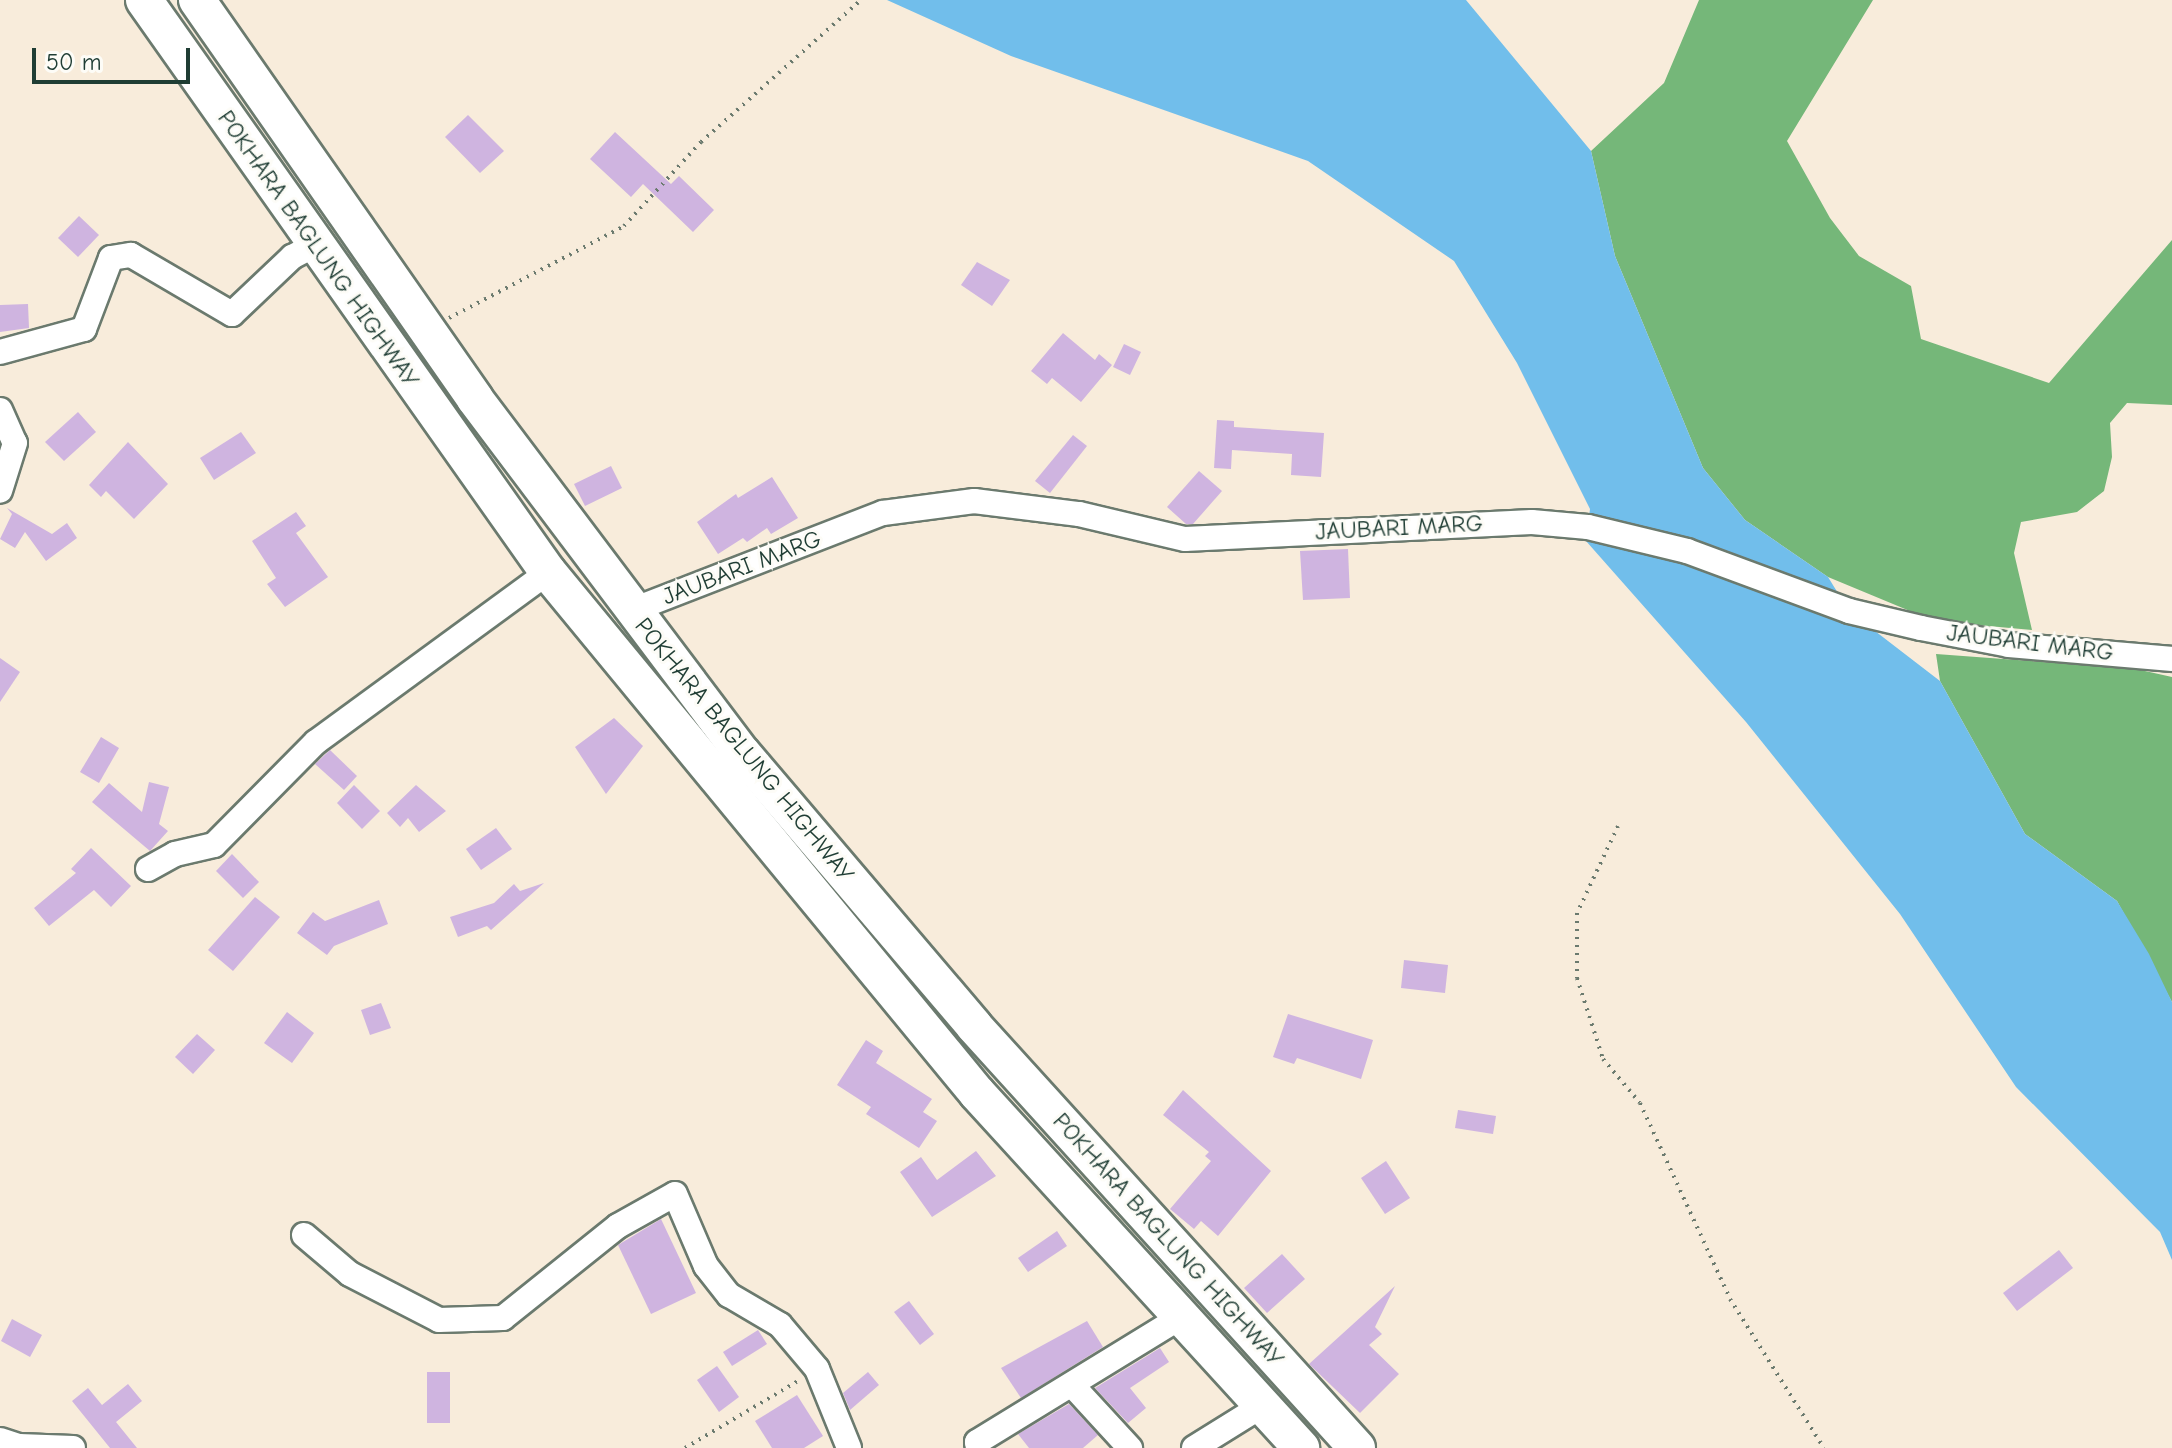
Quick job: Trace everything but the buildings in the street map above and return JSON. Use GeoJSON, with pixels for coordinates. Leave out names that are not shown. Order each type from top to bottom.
{"type":"FeatureCollection","features":[{"type":"Feature","properties":{"kind":"highway","name":"POKHARA BAGLUNG HIGHWAY"},"geometry":{"type":"LineString","coordinates":[[144,0],[548,572],[968,1082],[1301,1448]]}},
{"type":"Feature","properties":{"kind":"highway","name":"POKHARA BAGLUNG HIGHWAY"},"geometry":{"type":"LineString","coordinates":[[197,0],[427,333],[630,611],[742,753],[974,1026],[1357,1448]]}},
{"type":"Feature","properties":{"kind":"street"},"geometry":{"type":"LineString","coordinates":[[0,352],[84,329],[111,258],[131,255],[232,314],[292,257],[315,245]]}},
{"type":"Feature","properties":{"kind":"street"},"geometry":{"type":"LineString","coordinates":[[0,410],[15,443],[0,491]]}},
{"type":"Feature","properties":{"kind":"street","name":"JAUBARI MARG"},"geometry":{"type":"LineString","coordinates":[[630,611],[883,513],[974,501],[1079,514],[1185,539],[1532,522],[1588,527],[1687,551],[1849,611],[1921,628],[2009,645],[2172,659]]}},
{"type":"Feature","properties":{"kind":"street"},"geometry":{"type":"LineString","coordinates":[[148,869],[175,854],[214,845],[316,742],[548,572]]}},
{"type":"Feature","properties":{"kind":"street"},"geometry":{"type":"LineString","coordinates":[[304,1235],[350,1274],[439,1320],[503,1318],[618,1226],[675,1194],[706,1266],[729,1295],[780,1325],[817,1369],[849,1448]]}},
{"type":"Feature","properties":{"kind":"street"},"geometry":{"type":"LineString","coordinates":[[974,1446],[1183,1316]]}},
{"type":"Feature","properties":{"kind":"street"},"geometry":{"type":"LineString","coordinates":[[1072,1385],[1130,1448]]}},
{"type":"Feature","properties":{"kind":"street"},"geometry":{"type":"LineString","coordinates":[[1194,1448],[1263,1405]]}},
{"type":"Feature","properties":{"kind":"street"},"geometry":{"type":"LineString","coordinates":[[0,1440],[19,1446],[73,1448]]}},
{"type":"Feature","properties":{"kind":"path"},"geometry":{"type":"LineString","coordinates":[[427,333],[462,309],[624,226],[701,142],[861,0]]}},
{"type":"Feature","properties":{"kind":"path"},"geometry":{"type":"LineString","coordinates":[[1618,826],[1577,913],[1577,978],[1603,1059],[1640,1103],[1730,1299],[1824,1448]]}},
{"type":"Feature","properties":{"kind":"path"},"geometry":{"type":"LineString","coordinates":[[685,1448],[817,1369]]}},
{"type":"Feature","properties":{"kind":"green space"},"geometry":{"type":"Polygon","coordinates":[[[1699,0],[1873,0],[1787,141],[1830,218],[1859,256],[1911,286],[1921,339],[2049,383],[2172,240],[2172,405],[2127,403],[2110,423],[2112,457],[2104,491],[2077,512],[2021,522],[2014,553],[2032,630],[1934,621],[1828,577],[1745,520],[1703,468],[1615,256],[1591,151],[1664,83],[1699,0]]]}},
{"type":"Feature","properties":{"kind":"green space"},"geometry":{"type":"Polygon","coordinates":[[[1936,654],[2136,669],[2172,677],[2172,1002],[2117,901],[2025,834],[1940,681],[1936,654]]]}},
{"type":"Feature","properties":{"kind":"water"},"geometry":{"type":"Polygon","coordinates":[[[887,0],[1466,0],[1591,151],[1615,256],[1703,468],[1745,520],[1828,577],[1849,611],[1940,681],[2025,834],[2117,901],[2149,954],[2172,1002],[2172,1260],[2160,1232],[2016,1087],[1900,914],[1746,722],[1586,541],[1590,509],[1517,363],[1454,261],[1308,161],[1011,56],[887,0]]]}}]}
